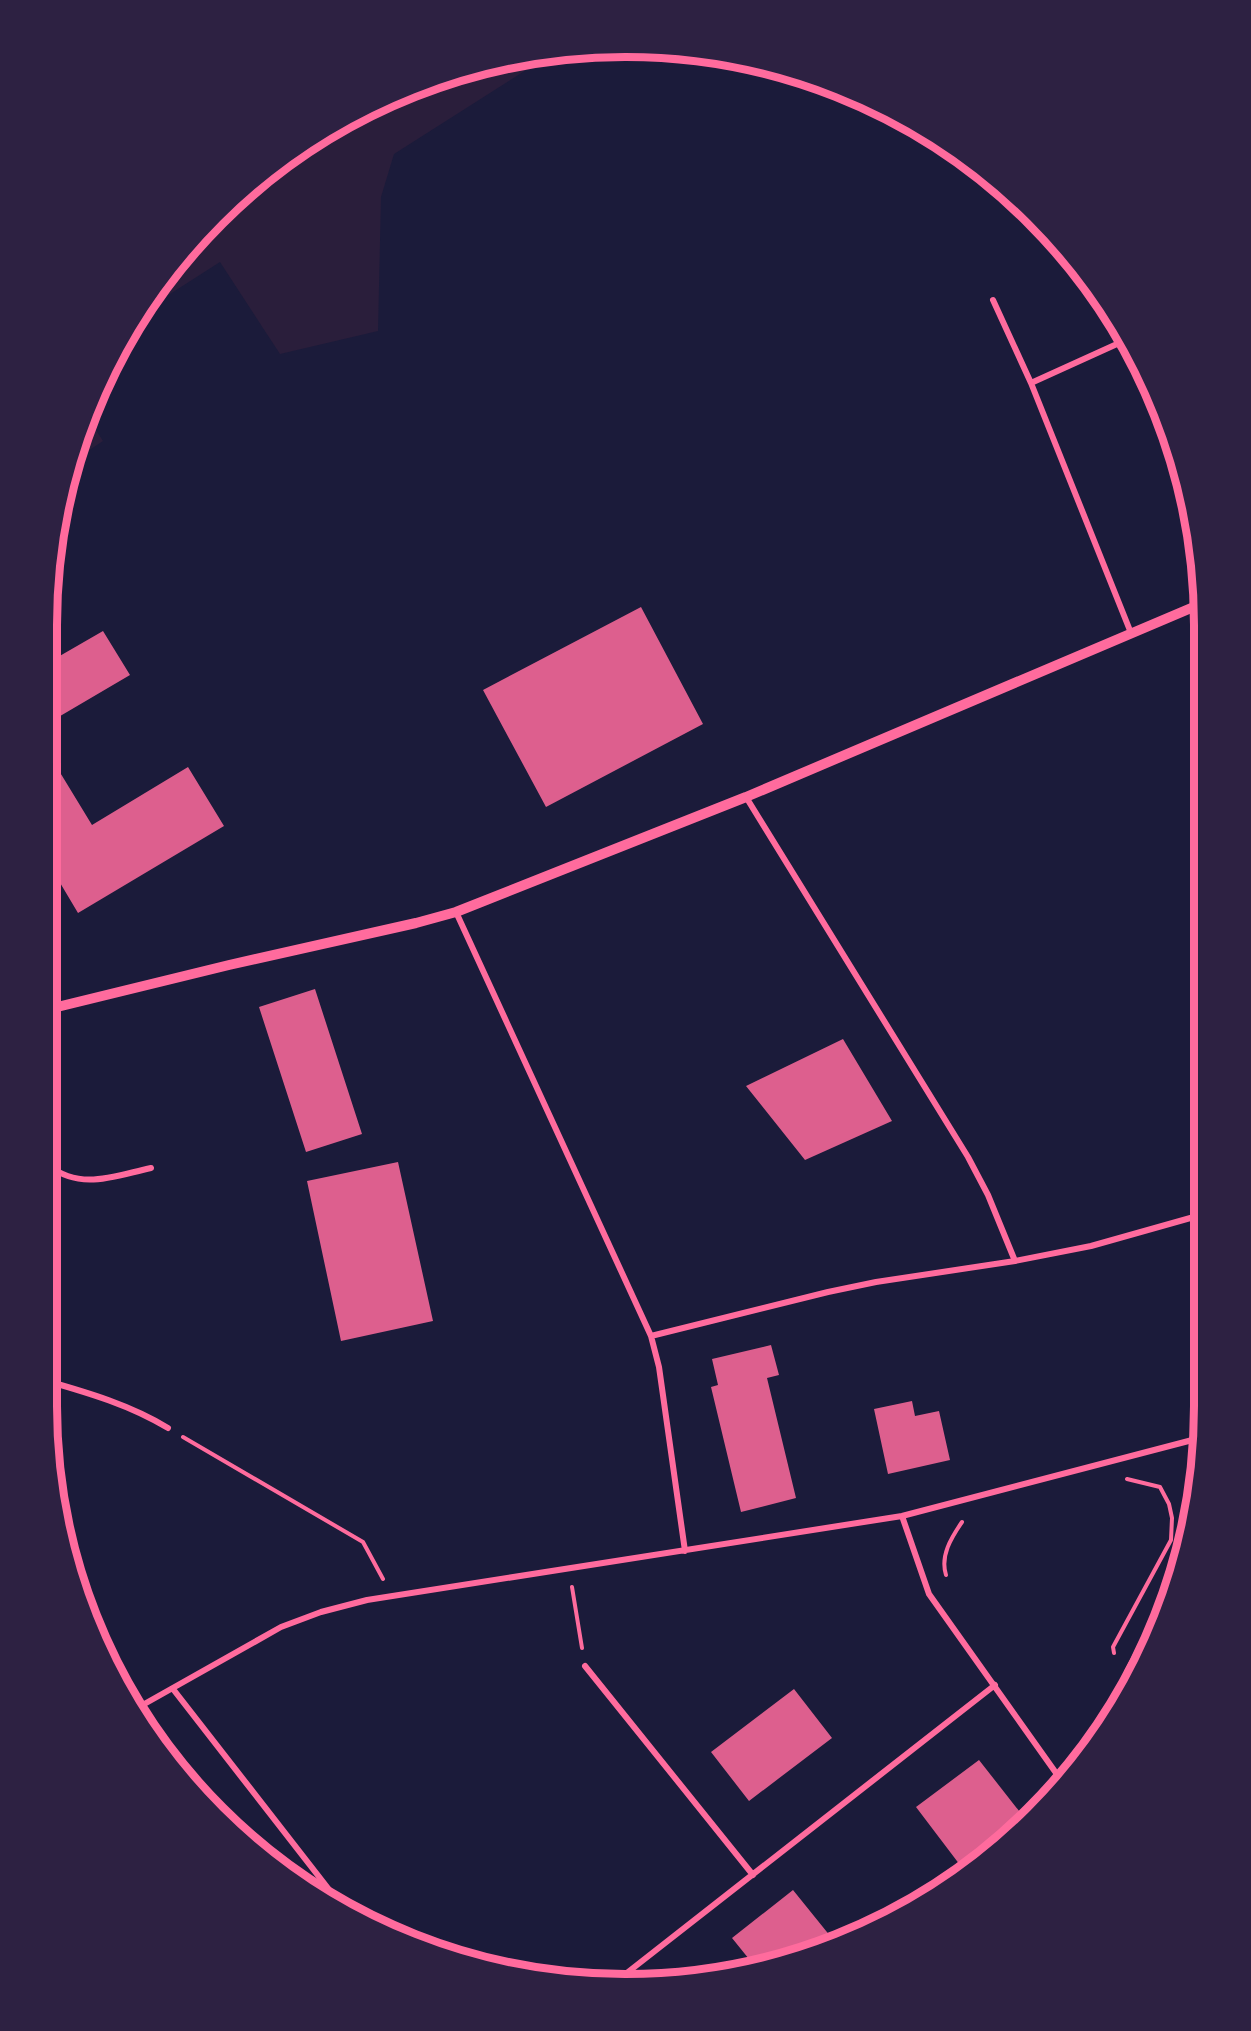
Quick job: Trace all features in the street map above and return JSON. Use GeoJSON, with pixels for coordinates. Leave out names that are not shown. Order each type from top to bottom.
{"type":"FeatureCollection","features":[{"type":"Feature","properties":{"kind":"street"},"geometry":{"type":"LineString","coordinates":[[993,300],[1031,383],[1131,633]]}},
{"type":"Feature","properties":{"kind":"street"},"geometry":{"type":"LineString","coordinates":[[1031,383],[1119,343]]}},
{"type":"Feature","properties":{"kind":"street"},"geometry":{"type":"LineString","coordinates":[[57,1007],[456,912],[746,797],[1193,607]]}},
{"type":"Feature","properties":{"kind":"street"},"geometry":{"type":"LineString","coordinates":[[746,797],[968,1157],[988,1195],[1015,1261]]}},
{"type":"Feature","properties":{"kind":"street"},"geometry":{"type":"LineString","coordinates":[[456,912],[651,1336],[659,1366],[685,1551]]}},
{"type":"Feature","properties":{"kind":"street"},"geometry":{"type":"LineString","coordinates":[[57,1172],[76,1179],[97,1180],[151,1168]]}},
{"type":"Feature","properties":{"kind":"street"},"geometry":{"type":"LineString","coordinates":[[651,1336],[876,1282],[1015,1261],[1091,1246],[1194,1217]]}},
{"type":"Feature","properties":{"kind":"street"},"geometry":{"type":"LineString","coordinates":[[57,1384],[122,1404],[147,1415],[168,1428]]}},
{"type":"Feature","properties":{"kind":"street"},"geometry":{"type":"LineString","coordinates":[[143,1705],[281,1627],[321,1612],[367,1600],[902,1516],[1193,1439]]}},
{"type":"Feature","properties":{"kind":"street"},"geometry":{"type":"LineString","coordinates":[[902,1516],[929,1594],[1057,1775]]}},
{"type":"Feature","properties":{"kind":"street"},"geometry":{"type":"LineString","coordinates":[[1127,1672],[1136,1654]]}},
{"type":"Feature","properties":{"kind":"street"},"geometry":{"type":"LineString","coordinates":[[585,1666],[753,1875]]}},
{"type":"Feature","properties":{"kind":"street"},"geometry":{"type":"LineString","coordinates":[[626,1974],[995,1685]]}},
{"type":"Feature","properties":{"kind":"street"},"geometry":{"type":"LineString","coordinates":[[173,1689],[330,1891]]}},
{"type":"Feature","properties":{"kind":"path"},"geometry":{"type":"LineString","coordinates":[[168,1428],[363,1542],[392,1596]]}},
{"type":"Feature","properties":{"kind":"path"},"geometry":{"type":"LineString","coordinates":[[1117,1477],[1160,1487],[1169,1504],[1172,1518],[1171,1540],[1113,1647],[1117,1661],[1127,1672]]}},
{"type":"Feature","properties":{"kind":"path"},"geometry":{"type":"LineString","coordinates":[[948,1581],[943,1565],[950,1539],[963,1520],[968,1517]]}},
{"type":"Feature","properties":{"kind":"path"},"geometry":{"type":"LineString","coordinates":[[569,1569],[585,1666]]}},
{"type":"Feature","properties":{"kind":"shaded area"},"geometry":{"type":"Polygon","coordinates":[[[534,65],[394,154],[381,197],[378,331],[280,354],[220,262],[159,301],[198,251],[251,198],[279,174],[341,133],[408,100],[443,87],[478,76],[534,65]]]}},
{"type":"Feature","properties":{"kind":"shaded area"},"geometry":{"type":"Polygon","coordinates":[[[93,426],[103,441],[84,454],[93,426]]]}},
{"type":"Feature","properties":{"kind":"building"},"geometry":{"type":"Polygon","coordinates":[[[641,607],[703,724],[546,807],[483,690],[641,607]]]}},
{"type":"Feature","properties":{"kind":"building"},"geometry":{"type":"Polygon","coordinates":[[[103,631],[130,675],[57,718],[57,658],[103,631]]]}},
{"type":"Feature","properties":{"kind":"building"},"geometry":{"type":"Polygon","coordinates":[[[188,767],[224,826],[78,913],[57,878],[57,768],[92,825],[188,767]]]}},
{"type":"Feature","properties":{"kind":"building"},"geometry":{"type":"Polygon","coordinates":[[[315,989],[362,1134],[306,1152],[259,1007],[315,989]]]}},
{"type":"Feature","properties":{"kind":"building"},"geometry":{"type":"Polygon","coordinates":[[[843,1039],[892,1121],[805,1160],[746,1086],[843,1039]]]}},
{"type":"Feature","properties":{"kind":"building"},"geometry":{"type":"Polygon","coordinates":[[[398,1162],[433,1321],[341,1341],[307,1181],[398,1162]]]}},
{"type":"Feature","properties":{"kind":"building"},"geometry":{"type":"Polygon","coordinates":[[[771,1345],[779,1375],[767,1378],[796,1498],[741,1512],[711,1387],[718,1385],[712,1359],[771,1345]]]}},
{"type":"Feature","properties":{"kind":"building"},"geometry":{"type":"Polygon","coordinates":[[[912,1401],[915,1416],[939,1411],[950,1460],[888,1474],[874,1409],[912,1401]]]}},
{"type":"Feature","properties":{"kind":"building"},"geometry":{"type":"Polygon","coordinates":[[[794,1689],[832,1738],[749,1801],[711,1752],[794,1689]]]}},
{"type":"Feature","properties":{"kind":"building"},"geometry":{"type":"Polygon","coordinates":[[[979,1760],[1021,1813],[960,1865],[916,1807],[979,1760]]]}},
{"type":"Feature","properties":{"kind":"building"},"geometry":{"type":"Polygon","coordinates":[[[793,1890],[830,1936],[773,1955],[750,1960],[732,1938],[793,1890]]]}}]}
